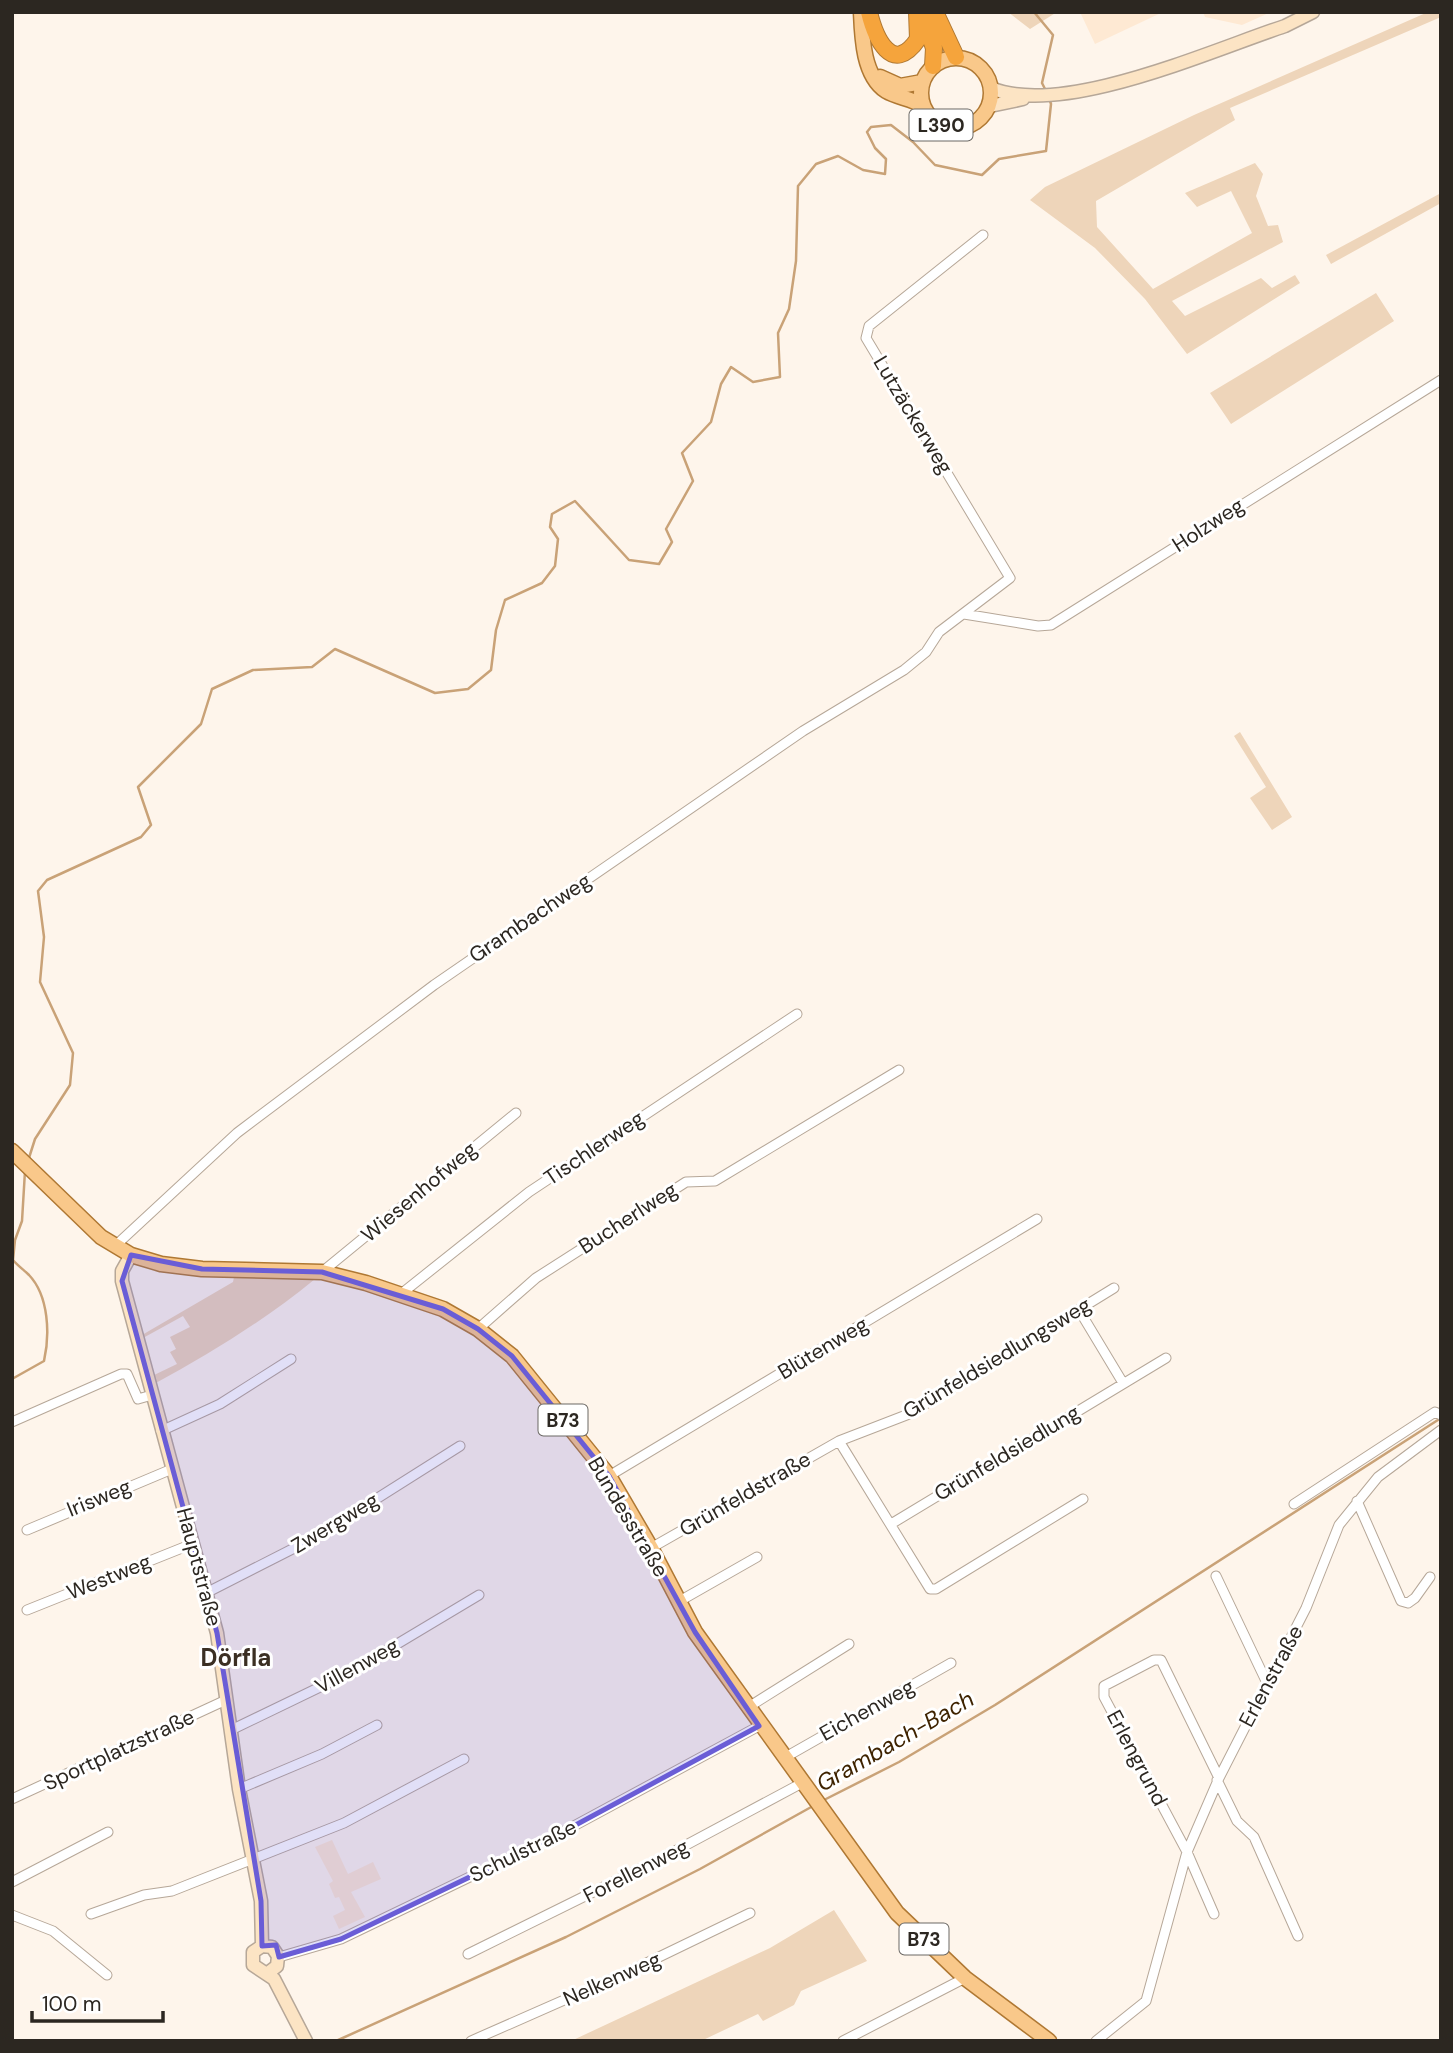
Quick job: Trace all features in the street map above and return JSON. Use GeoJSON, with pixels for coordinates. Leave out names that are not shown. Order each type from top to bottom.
{"type":"FeatureCollection","features":[{"type":"Feature","properties":{"kind":"highway"},"geometry":{"type":"LineString","coordinates":[[869,12],[878,42],[886,50],[896,53],[909,49],[918,38],[919,12]]}},
{"type":"Feature","properties":{"kind":"highway"},"geometry":{"type":"LineString","coordinates":[[919,12],[934,48],[933,66]]}},
{"type":"Feature","properties":{"kind":"highway"},"geometry":{"type":"LineString","coordinates":[[935,12],[956,57]]}},
{"type":"Feature","properties":{"kind":"main road","name":"L390"},"geometry":{"type":"LineString","coordinates":[[861,12],[863,46],[880,86],[923,106],[936,122],[955,129],[974,124],[990,106],[1030,97],[1085,92],[1285,26],[1313,12]]}},
{"type":"Feature","properties":{"kind":"main road","name":"L390"},"geometry":{"type":"LineString","coordinates":[[956,57],[979,65],[987,75],[991,88],[990,106]]}},
{"type":"Feature","properties":{"kind":"main road"},"geometry":{"type":"LineString","coordinates":[[933,66],[956,57]]}},
{"type":"Feature","properties":{"kind":"main road","name":"L390"},"geometry":{"type":"LineString","coordinates":[[923,106],[922,82],[933,66]]}},
{"type":"Feature","properties":{"kind":"main road","name":"L390"},"geometry":{"type":"LineString","coordinates":[[873,72],[900,86],[922,82]]}},
{"type":"Feature","properties":{"kind":"main road","name":"L390"},"geometry":{"type":"LineString","coordinates":[[991,88],[1030,97]]}},
{"type":"Feature","properties":{"kind":"main road","name":"Bundesstraße"},"geometry":{"type":"LineString","coordinates":[[15,1153],[114,1248],[131,1255],[162,1264],[202,1269],[323,1272],[443,1309],[478,1329],[512,1356],[609,1476],[651,1548],[678,1602],[747,1708],[897,1913],[965,1978],[1049,2041]]}},
{"type":"Feature","properties":{"kind":"main road","name":"Hauptstraße"},"geometry":{"type":"LineString","coordinates":[[131,1255],[122,1271],[122,1281],[217,1633],[239,1789],[261,1901],[262,1946],[253,1952],[251,1963],[259,1972],[268,1973],[306,2041]]}},
{"type":"Feature","properties":{"kind":"main road"},"geometry":{"type":"LineString","coordinates":[[262,1946],[272,1947],[279,1957],[277,1966],[268,1973]]}},
{"type":"Feature","properties":{"kind":"street","name":"Lutzäckerweg"},"geometry":{"type":"LineString","coordinates":[[964,614],[1010,578],[866,338],[869,326],[983,235]]}},
{"type":"Feature","properties":{"kind":"street","name":"Holzweg"},"geometry":{"type":"LineString","coordinates":[[964,614],[1038,626],[1051,625],[1441,380]]}},
{"type":"Feature","properties":{"kind":"street","name":"Grambachweg"},"geometry":{"type":"LineString","coordinates":[[114,1248],[237,1133],[433,985],[803,731],[904,670],[926,652],[939,632],[964,614]]}},
{"type":"Feature","properties":{"kind":"street","name":"Tischlerweg"},"geometry":{"type":"LineString","coordinates":[[401,1294],[530,1192],[797,1014]]}},
{"type":"Feature","properties":{"kind":"street","name":"Bucherlweg"},"geometry":{"type":"LineString","coordinates":[[478,1329],[536,1278],[686,1182],[715,1181],[899,1070]]}},
{"type":"Feature","properties":{"kind":"street","name":"Wiesenhofweg"},"geometry":{"type":"LineString","coordinates":[[323,1272],[516,1113]]}},
{"type":"Feature","properties":{"kind":"street","name":"Blütenweg"},"geometry":{"type":"LineString","coordinates":[[609,1476],[1037,1219]]}},
{"type":"Feature","properties":{"kind":"street","name":"Grünfeldsiedlungsweg"},"geometry":{"type":"LineString","coordinates":[[839,1441],[909,1414],[1114,1288]]}},
{"type":"Feature","properties":{"kind":"street"},"geometry":{"type":"LineString","coordinates":[[1079,1310],[1123,1383]]}},
{"type":"Feature","properties":{"kind":"street","name":"Grünfeldsiedlung"},"geometry":{"type":"LineString","coordinates":[[891,1524],[1166,1358]]}},
{"type":"Feature","properties":{"kind":"street"},"geometry":{"type":"LineString","coordinates":[[161,1431],[220,1404],[291,1359]]}},
{"type":"Feature","properties":{"kind":"street"},"geometry":{"type":"LineString","coordinates":[[12,1422],[121,1374],[127,1374],[135,1397],[152,1395]]}},
{"type":"Feature","properties":{"kind":"street"},"geometry":{"type":"LineString","coordinates":[[1294,1504],[1436,1412],[1441,1415]]}},
{"type":"Feature","properties":{"kind":"street","name":"Erlenstraße"},"geometry":{"type":"LineString","coordinates":[[1096,2041],[1146,2001],[1187,1852],[1218,1779],[1306,1608],[1334,1536],[1357,1501],[1396,1461],[1441,1430]]}},
{"type":"Feature","properties":{"kind":"street"},"geometry":{"type":"LineString","coordinates":[[839,1441],[925,1583],[936,1589],[1083,1499]]}},
{"type":"Feature","properties":{"kind":"street","name":"Grünfeldstraße"},"geometry":{"type":"LineString","coordinates":[[651,1548],[839,1441]]}},
{"type":"Feature","properties":{"kind":"street","name":"Zwergweg"},"geometry":{"type":"LineString","coordinates":[[206,1594],[316,1537],[460,1446]]}},
{"type":"Feature","properties":{"kind":"street","name":"Irisweg"},"geometry":{"type":"LineString","coordinates":[[27,1530],[172,1469]]}},
{"type":"Feature","properties":{"kind":"street"},"geometry":{"type":"LineString","coordinates":[[1357,1501],[1401,1601],[1408,1603],[1415,1598],[1430,1577]]}},
{"type":"Feature","properties":{"kind":"street","name":"Westweg"},"geometry":{"type":"LineString","coordinates":[[27,1610],[191,1544]]}},
{"type":"Feature","properties":{"kind":"street"},"geometry":{"type":"LineString","coordinates":[[678,1602],[757,1557]]}},
{"type":"Feature","properties":{"kind":"street"},"geometry":{"type":"LineString","coordinates":[[1216,1576],[1267,1683]]}},
{"type":"Feature","properties":{"kind":"street","name":"Villenweg"},"geometry":{"type":"LineString","coordinates":[[231,1730],[347,1674],[479,1595]]}},
{"type":"Feature","properties":{"kind":"street"},"geometry":{"type":"LineString","coordinates":[[747,1708],[849,1644]]}},
{"type":"Feature","properties":{"kind":"street","name":"Erlengrund"},"geometry":{"type":"LineString","coordinates":[[1187,1852],[1104,1697],[1104,1686],[1154,1660],[1161,1660],[1218,1779]]}},
{"type":"Feature","properties":{"kind":"street","name":"Eichenweg"},"geometry":{"type":"LineString","coordinates":[[784,1758],[951,1662]]}},
{"type":"Feature","properties":{"kind":"street","name":"Sportplatzstraße"},"geometry":{"type":"LineString","coordinates":[[12,1799],[226,1700]]}},
{"type":"Feature","properties":{"kind":"street"},"geometry":{"type":"LineString","coordinates":[[239,1789],[322,1754],[377,1725]]}},
{"type":"Feature","properties":{"kind":"street","name":"Schulstraße"},"geometry":{"type":"LineString","coordinates":[[279,1957],[341,1939],[559,1835],[760,1726]]}},
{"type":"Feature","properties":{"kind":"street"},"geometry":{"type":"LineString","coordinates":[[91,1914],[144,1895],[172,1891],[344,1823],[464,1759]]}},
{"type":"Feature","properties":{"kind":"street"},"geometry":{"type":"LineString","coordinates":[[1218,1779],[1237,1821],[1254,1837],[1298,1936]]}},
{"type":"Feature","properties":{"kind":"street","name":"Forellenweg"},"geometry":{"type":"LineString","coordinates":[[468,1954],[653,1863],[802,1783]]}},
{"type":"Feature","properties":{"kind":"street"},"geometry":{"type":"LineString","coordinates":[[12,1882],[108,1832]]}},
{"type":"Feature","properties":{"kind":"street"},"geometry":{"type":"LineString","coordinates":[[1187,1852],[1214,1914]]}},
{"type":"Feature","properties":{"kind":"street","name":"Nelkenweg"},"geometry":{"type":"LineString","coordinates":[[471,2041],[630,1971],[750,1913]]}},
{"type":"Feature","properties":{"kind":"street"},"geometry":{"type":"LineString","coordinates":[[12,1915],[53,1931],[107,1975]]}},
{"type":"Feature","properties":{"kind":"street"},"geometry":{"type":"LineString","coordinates":[[843,2041],[965,1978]]}},
{"type":"Feature","properties":{"kind":"highlighted area"},"geometry":{"type":"Polygon","coordinates":[[[131,1255],[202,1269],[322,1272],[443,1309],[478,1329],[512,1356],[609,1476],[695,1632],[759,1726],[559,1834],[341,1939],[279,1957],[276,1945],[262,1946],[261,1901],[217,1633],[122,1281],[131,1255]]]}},
{"type":"Feature","properties":{"kind":"shaded area"},"geometry":{"type":"Polygon","coordinates":[[[1008,12],[1057,12],[1030,29],[1008,12]]]}},
{"type":"Feature","properties":{"kind":"shaded area"},"geometry":{"type":"Polygon","coordinates":[[[1080,12],[1163,12],[1095,44],[1080,12]]]}},
{"type":"Feature","properties":{"kind":"shaded area"},"geometry":{"type":"Polygon","coordinates":[[[1203,12],[1271,12],[1242,25],[1205,17],[1203,12]]]}},
{"type":"Feature","properties":{"kind":"shaded area"},"geometry":{"type":"Polygon","coordinates":[[[1428,12],[1441,12],[1441,17],[1230,108],[1235,120],[1096,201],[1097,227],[1153,289],[1252,233],[1231,191],[1197,207],[1185,193],[1255,163],[1263,174],[1256,196],[1268,226],[1278,225],[1283,242],[1172,301],[1185,316],[1261,278],[1272,288],[1295,275],[1300,283],[1187,354],[1145,299],[1095,248],[1030,200],[1045,187],[1194,115],[1428,12]]]}},
{"type":"Feature","properties":{"kind":"shaded area"},"geometry":{"type":"Polygon","coordinates":[[[1441,193],[1441,203],[1331,264],[1326,255],[1441,193]]]}},
{"type":"Feature","properties":{"kind":"shaded area"},"geometry":{"type":"Polygon","coordinates":[[[1376,293],[1394,321],[1231,424],[1210,393],[1376,293]]]}},
{"type":"Feature","properties":{"kind":"shaded area"},"geometry":{"type":"Polygon","coordinates":[[[1240,732],[1292,817],[1272,830],[1250,798],[1266,787],[1234,736],[1240,732]]]}},
{"type":"Feature","properties":{"kind":"shaded area"},"geometry":{"type":"Polygon","coordinates":[[[234,1277],[315,1279],[237,1335],[154,1384],[152,1376],[177,1364],[170,1352],[176,1349],[170,1337],[190,1327],[183,1316],[143,1338],[142,1335],[233,1282],[234,1277]]]}},
{"type":"Feature","properties":{"kind":"shaded area"},"geometry":{"type":"Polygon","coordinates":[[[332,1840],[348,1874],[373,1862],[381,1879],[351,1892],[365,1917],[339,1929],[333,1916],[345,1910],[339,1897],[335,1898],[329,1884],[333,1881],[315,1847],[332,1840]]]}},
{"type":"Feature","properties":{"kind":"shaded area"},"geometry":{"type":"Polygon","coordinates":[[[834,1910],[867,1961],[801,1991],[794,2005],[763,2021],[758,2014],[701,2041],[571,2041],[770,1948],[834,1910]]]}},
{"type":"Feature","properties":{"kind":"waterway"},"geometry":{"type":"LineString","coordinates":[[1034,12],[1053,35],[1042,83],[1045,89]]}},
{"type":"Feature","properties":{"kind":"waterway"},"geometry":{"type":"LineString","coordinates":[[28,1161],[35,1139],[70,1085],[73,1053],[40,982],[44,937],[38,891],[47,880],[141,837],[151,825],[138,787],[201,724],[212,689],[253,670],[312,667],[335,649],[435,693],[468,689],[491,670],[496,630],[505,600],[542,583],[555,566],[558,539],[550,527],[552,514],[575,501],[629,560],[659,564],[672,542],[666,529],[693,481],[682,453],[711,422],[721,384],[731,367],[753,382],[780,377],[778,333],[789,309],[796,261],[798,186],[816,164],[838,156],[863,170],[885,174],[886,159],[875,148],[867,132],[871,127],[891,125],[913,142],[935,165],[982,175],[999,159],[1046,151],[1051,104],[1049,98]]}},
{"type":"Feature","properties":{"kind":"waterway"},"geometry":{"type":"LineString","coordinates":[[12,1379],[44,1361],[47,1340],[46,1316],[41,1294],[29,1275],[13,1260],[15,1240],[22,1221],[25,1171]]}},
{"type":"Feature","properties":{"kind":"waterway","name":"Grambach-Bach"},"geometry":{"type":"LineString","coordinates":[[822,1801],[899,1762],[995,1705],[1441,1418]]}},
{"type":"Feature","properties":{"kind":"waterway","name":"Grambach-Bach"},"geometry":{"type":"LineString","coordinates":[[336,2041],[566,1937],[700,1869],[813,1806]]}},
{"type":"Feature","properties":{"kind":"district","name":"Dörfla"},"geometry":{"type":"Point","coordinates":[236,1657]}}]}
